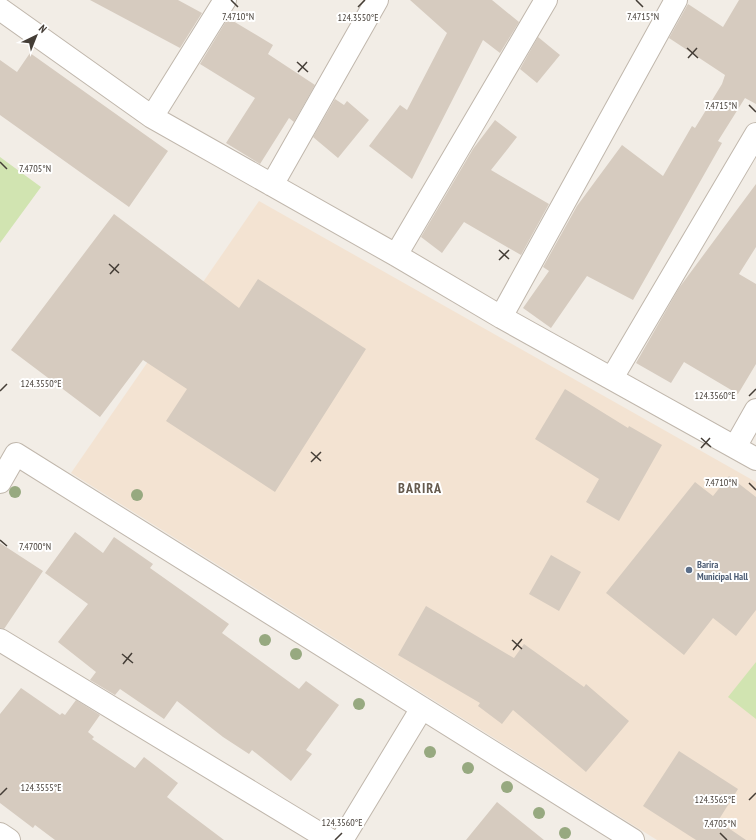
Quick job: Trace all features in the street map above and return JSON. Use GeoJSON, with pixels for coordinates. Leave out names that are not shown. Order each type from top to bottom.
{"type":"FeatureCollection","features":[{"type":"Feature","properties":{"kind":"street"},"geometry":{"type":"LineString","coordinates":[[152,117],[225,0]]}},
{"type":"Feature","properties":{"kind":"street"},"geometry":{"type":"LineString","coordinates":[[272,185],[377,0]]}},
{"type":"Feature","properties":{"kind":"street"},"geometry":{"type":"LineString","coordinates":[[396,255],[546,0]]}},
{"type":"Feature","properties":{"kind":"street"},"geometry":{"type":"LineString","coordinates":[[501,317],[676,0]]}},
{"type":"Feature","properties":{"kind":"street"},"geometry":{"type":"LineString","coordinates":[[0,9],[152,117],[396,255],[501,317],[756,459]]}},
{"type":"Feature","properties":{"kind":"street"},"geometry":{"type":"LineString","coordinates":[[612,378],[756,134]]}},
{"type":"Feature","properties":{"kind":"street"},"geometry":{"type":"LineString","coordinates":[[735,447],[756,410]]}},
{"type":"Feature","properties":{"kind":"street"},"geometry":{"type":"LineString","coordinates":[[0,482],[16,454],[633,840]]}},
{"type":"Feature","properties":{"kind":"street"},"geometry":{"type":"LineString","coordinates":[[0,640],[330,840]]}},
{"type":"Feature","properties":{"kind":"street"},"geometry":{"type":"LineString","coordinates":[[342,840],[422,708]]}},
{"type":"Feature","properties":{"kind":"street"},"geometry":{"type":"LineString","coordinates":[[0,834],[9,840]]}},
{"type":"Feature","properties":{"kind":"shaded area"},"geometry":{"type":"Polygon","coordinates":[[[259,201],[756,482],[756,840],[657,840],[71,473],[259,201]]]}},
{"type":"Feature","properties":{"kind":"green space"},"geometry":{"type":"Polygon","coordinates":[[[0,157],[41,187],[0,243],[0,157]]]}},
{"type":"Feature","properties":{"kind":"green space"},"geometry":{"type":"Polygon","coordinates":[[[756,662],[756,719],[728,697],[756,662]]]}},
{"type":"Feature","properties":{"kind":"building"},"geometry":{"type":"Polygon","coordinates":[[[90,0],[178,0],[202,13],[180,48],[90,0]]]}},
{"type":"Feature","properties":{"kind":"building"},"geometry":{"type":"Polygon","coordinates":[[[410,0],[492,0],[519,22],[500,53],[483,40],[412,179],[369,146],[400,105],[407,110],[447,33],[410,0]]]}},
{"type":"Feature","properties":{"kind":"building"},"geometry":{"type":"Polygon","coordinates":[[[739,0],[756,0],[756,104],[745,98],[718,141],[722,143],[633,300],[587,276],[551,328],[523,308],[549,271],[543,267],[577,206],[622,145],[663,176],[692,126],[695,128],[722,84],[725,75],[669,38],[688,4],[723,27],[739,0]]]}},
{"type":"Feature","properties":{"kind":"building"},"geometry":{"type":"Polygon","coordinates":[[[228,18],[273,45],[268,54],[315,85],[294,122],[289,118],[260,164],[226,143],[255,98],[200,64],[228,18]]]}},
{"type":"Feature","properties":{"kind":"building"},"geometry":{"type":"Polygon","coordinates":[[[538,37],[560,55],[537,83],[520,69],[538,37]]]}},
{"type":"Feature","properties":{"kind":"building"},"geometry":{"type":"Polygon","coordinates":[[[30,53],[168,151],[129,207],[0,115],[0,60],[17,72],[30,53]]]}},
{"type":"Feature","properties":{"kind":"building"},"geometry":{"type":"Polygon","coordinates":[[[335,99],[344,105],[347,101],[369,120],[338,158],[313,137],[335,99]]]}},
{"type":"Feature","properties":{"kind":"building"},"geometry":{"type":"Polygon","coordinates":[[[495,120],[517,137],[491,170],[549,204],[521,255],[464,222],[442,253],[421,237],[473,149],[495,120]]]}},
{"type":"Feature","properties":{"kind":"building"},"geometry":{"type":"Polygon","coordinates":[[[756,184],[756,247],[739,274],[756,284],[756,364],[738,394],[684,362],[671,383],[636,363],[679,288],[756,184]]]}},
{"type":"Feature","properties":{"kind":"building"},"geometry":{"type":"Polygon","coordinates":[[[114,214],[239,308],[258,279],[366,349],[275,492],[166,421],[187,389],[143,360],[100,417],[11,350],[114,214]]]}},
{"type":"Feature","properties":{"kind":"building"},"geometry":{"type":"Polygon","coordinates":[[[565,389],[628,428],[629,426],[662,445],[619,521],[586,502],[599,479],[535,439],[565,389]]]}},
{"type":"Feature","properties":{"kind":"building","name":"Barira Municipal Hall"},"geometry":{"type":"Polygon","coordinates":[[[729,476],[756,497],[756,610],[736,636],[713,618],[684,655],[606,593],[695,482],[713,496],[729,476]]]}},
{"type":"Feature","properties":{"kind":"building"},"geometry":{"type":"Polygon","coordinates":[[[75,532],[103,553],[114,537],[153,564],[150,568],[229,624],[222,633],[299,689],[306,681],[339,705],[306,750],[312,754],[291,781],[252,750],[249,754],[223,737],[177,701],[164,719],[120,689],[115,695],[90,680],[96,672],[58,642],[88,604],[45,573],[75,532]]]}},
{"type":"Feature","properties":{"kind":"building"},"geometry":{"type":"Polygon","coordinates":[[[0,543],[43,571],[4,629],[0,628],[0,543]]]}},
{"type":"Feature","properties":{"kind":"building"},"geometry":{"type":"Polygon","coordinates":[[[551,555],[581,572],[559,611],[529,594],[551,555]]]}},
{"type":"Feature","properties":{"kind":"building"},"geometry":{"type":"Polygon","coordinates":[[[426,606],[514,658],[524,644],[584,687],[586,684],[629,721],[586,772],[513,710],[502,724],[478,706],[480,703],[398,655],[426,606]]]}},
{"type":"Feature","properties":{"kind":"building"},"geometry":{"type":"Polygon","coordinates":[[[21,688],[60,715],[62,713],[65,715],[76,700],[100,715],[88,732],[94,737],[92,739],[135,768],[144,757],[178,783],[167,797],[224,840],[55,840],[35,825],[33,828],[0,803],[0,714],[21,688]]]}},
{"type":"Feature","properties":{"kind":"building"},"geometry":{"type":"Polygon","coordinates":[[[679,751],[738,789],[718,821],[746,840],[696,840],[643,806],[679,751]]]}},
{"type":"Feature","properties":{"kind":"building"},"geometry":{"type":"Polygon","coordinates":[[[497,802],[544,840],[466,840],[497,802]]]}},
{"type":"Feature","properties":{"kind":"place","name":"Barira Municipal Hall"},"geometry":{"type":"Point","coordinates":[689,570]}},
{"type":"Feature","properties":{"kind":"district","name":"BARIRA"},"geometry":{"type":"Point","coordinates":[420,488]}}]}
